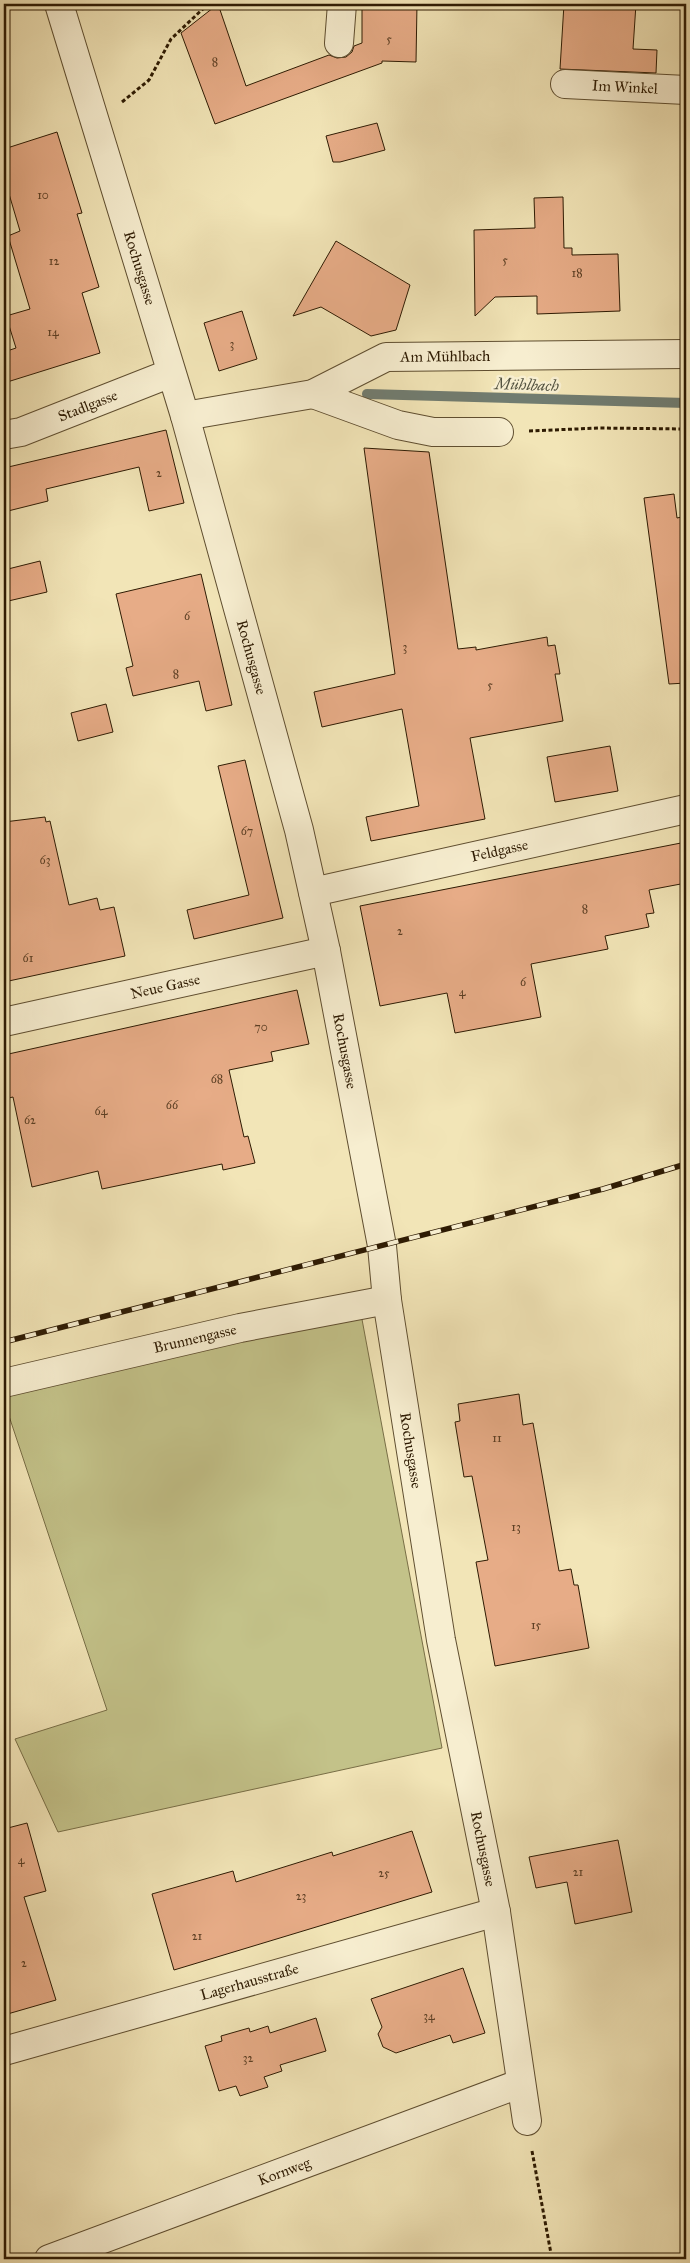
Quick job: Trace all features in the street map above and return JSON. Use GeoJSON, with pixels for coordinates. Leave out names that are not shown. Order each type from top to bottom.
{"type":"FeatureCollection","features":[{"type":"Feature","properties":{"kind":"street","name":"Rochusgasse"},"geometry":{"type":"LineString","coordinates":[[59,4],[185,416],[299,830],[314,892],[382,1246],[387,1300],[441,1640],[496,1912],[526,2121]]}},
{"type":"Feature","properties":{"kind":"street"},"geometry":{"type":"LineString","coordinates":[[339,43],[342,4]]}},
{"type":"Feature","properties":{"kind":"street","name":"Im Winkel"},"geometry":{"type":"LineString","coordinates":[[565,84],[686,90]]}},
{"type":"Feature","properties":{"kind":"street","name":"Am Mühlbach"},"geometry":{"type":"LineString","coordinates":[[185,416],[313,394],[386,357],[686,354]]}},
{"type":"Feature","properties":{"kind":"street","name":"Stadlgasse"},"geometry":{"type":"LineString","coordinates":[[4,436],[21,432],[171,374]]}},
{"type":"Feature","properties":{"kind":"street"},"geometry":{"type":"LineString","coordinates":[[313,394],[398,424],[433,432],[499,432]]}},
{"type":"Feature","properties":{"kind":"street","name":"Feldgasse"},"geometry":{"type":"LineString","coordinates":[[314,892],[686,809]]}},
{"type":"Feature","properties":{"kind":"street","name":"Neue Gasse"},"geometry":{"type":"LineString","coordinates":[[4,1022],[326,951]]}},
{"type":"Feature","properties":{"kind":"street","name":"Brunnengasse"},"geometry":{"type":"LineString","coordinates":[[4,1383],[240,1328],[387,1300]]}},
{"type":"Feature","properties":{"kind":"street","name":"Lagerhausstraße"},"geometry":{"type":"LineString","coordinates":[[4,2051],[496,1912]]}},
{"type":"Feature","properties":{"kind":"street","name":"Kornweg"},"geometry":{"type":"LineString","coordinates":[[49,2259],[520,2084]]}},
{"type":"Feature","properties":{"kind":"path"},"geometry":{"type":"LineString","coordinates":[[94,118],[112,110],[149,80],[172,39],[208,4]]}},
{"type":"Feature","properties":{"kind":"path"},"geometry":{"type":"LineString","coordinates":[[499,432],[599,428],[686,429]]}},
{"type":"Feature","properties":{"kind":"path"},"geometry":{"type":"LineString","coordinates":[[526,2121],[552,2259]]}},
{"type":"Feature","properties":{"kind":"shaded area"},"geometry":{"type":"Polygon","coordinates":[[[361,1314],[442,1748],[58,1832],[15,1739],[107,1710],[4,1401],[4,1385],[361,1314]]]}},
{"type":"Feature","properties":{"kind":"building"},"geometry":{"type":"Polygon","coordinates":[[[218,4],[246,86],[329,55],[337,58],[346,57],[352,52],[354,46],[362,43],[362,4],[417,4],[416,62],[382,61],[382,63],[215,124],[181,33],[218,4]]]}},
{"type":"Feature","properties":{"kind":"building"},"geometry":{"type":"Polygon","coordinates":[[[564,4],[636,4],[633,49],[657,50],[656,73],[560,69],[564,4]]]}},
{"type":"Feature","properties":{"kind":"building"},"geometry":{"type":"Polygon","coordinates":[[[377,123],[385,150],[340,162],[333,162],[326,136],[377,123]]]}},
{"type":"Feature","properties":{"kind":"building"},"geometry":{"type":"Polygon","coordinates":[[[57,132],[82,213],[77,214],[99,287],[82,293],[100,353],[4,383],[4,352],[16,348],[6,316],[30,309],[8,236],[20,231],[4,177],[4,149],[57,132]]]}},
{"type":"Feature","properties":{"kind":"building"},"geometry":{"type":"Polygon","coordinates":[[[563,197],[564,248],[572,248],[572,255],[618,254],[620,311],[537,314],[537,296],[495,297],[475,316],[474,230],[535,228],[534,198],[563,197]]]}},
{"type":"Feature","properties":{"kind":"building"},"geometry":{"type":"Polygon","coordinates":[[[336,241],[410,285],[396,330],[371,336],[321,307],[293,316],[336,241]]]}},
{"type":"Feature","properties":{"kind":"building"},"geometry":{"type":"Polygon","coordinates":[[[242,311],[257,359],[219,371],[204,323],[242,311]]]}},
{"type":"Feature","properties":{"kind":"building"},"geometry":{"type":"Polygon","coordinates":[[[166,430],[184,503],[149,511],[139,467],[46,489],[48,501],[4,512],[4,468],[166,430]]]}},
{"type":"Feature","properties":{"kind":"building"},"geometry":{"type":"Polygon","coordinates":[[[364,448],[429,452],[458,649],[476,647],[476,650],[547,637],[548,646],[555,645],[560,674],[555,674],[563,721],[470,738],[485,819],[371,841],[366,817],[419,806],[402,709],[322,727],[314,692],[395,674],[364,448]]]}},
{"type":"Feature","properties":{"kind":"building"},"geometry":{"type":"Polygon","coordinates":[[[674,494],[677,518],[686,516],[686,683],[669,684],[644,498],[674,494]]]}},
{"type":"Feature","properties":{"kind":"building"},"geometry":{"type":"Polygon","coordinates":[[[40,561],[47,592],[4,602],[4,570],[40,561]]]}},
{"type":"Feature","properties":{"kind":"building"},"geometry":{"type":"Polygon","coordinates":[[[201,574],[232,705],[206,711],[199,681],[133,696],[126,668],[133,666],[116,594],[201,574]]]}},
{"type":"Feature","properties":{"kind":"building"},"geometry":{"type":"Polygon","coordinates":[[[106,704],[113,732],[78,741],[71,713],[106,704]]]}},
{"type":"Feature","properties":{"kind":"building"},"geometry":{"type":"Polygon","coordinates":[[[610,746],[618,791],[555,802],[547,757],[610,746]]]}},
{"type":"Feature","properties":{"kind":"building"},"geometry":{"type":"Polygon","coordinates":[[[245,760],[283,918],[194,939],[187,910],[249,895],[218,766],[245,760]]]}},
{"type":"Feature","properties":{"kind":"building"},"geometry":{"type":"Polygon","coordinates":[[[45,817],[46,822],[50,821],[69,905],[97,898],[100,910],[114,907],[125,956],[4,982],[4,822],[45,817]]]}},
{"type":"Feature","properties":{"kind":"building"},"geometry":{"type":"Polygon","coordinates":[[[686,842],[686,883],[649,890],[654,913],[646,914],[649,927],[605,936],[608,949],[531,964],[541,1017],[455,1033],[447,993],[380,1006],[360,906],[686,842]]]}},
{"type":"Feature","properties":{"kind":"building"},"geometry":{"type":"Polygon","coordinates":[[[297,990],[309,1044],[271,1052],[273,1061],[229,1070],[244,1137],[248,1136],[255,1163],[223,1170],[222,1164],[102,1189],[98,1171],[32,1187],[13,1097],[4,1099],[4,1055],[297,990]]]}},
{"type":"Feature","properties":{"kind":"building"},"geometry":{"type":"Polygon","coordinates":[[[519,1394],[523,1425],[533,1423],[559,1571],[571,1569],[574,1585],[578,1585],[589,1648],[495,1666],[476,1562],[488,1560],[472,1476],[464,1477],[455,1422],[460,1421],[458,1404],[519,1394]]]}},
{"type":"Feature","properties":{"kind":"building"},"geometry":{"type":"Polygon","coordinates":[[[27,1823],[46,1891],[24,1897],[56,2000],[4,2015],[4,1829],[27,1823]]]}},
{"type":"Feature","properties":{"kind":"building"},"geometry":{"type":"Polygon","coordinates":[[[412,1831],[432,1892],[174,1970],[152,1894],[233,1871],[236,1882],[332,1852],[333,1856],[412,1831]]]}},
{"type":"Feature","properties":{"kind":"building"},"geometry":{"type":"Polygon","coordinates":[[[618,1840],[632,1912],[575,1924],[567,1882],[536,1888],[529,1857],[618,1840]]]}},
{"type":"Feature","properties":{"kind":"building"},"geometry":{"type":"Polygon","coordinates":[[[463,1968],[485,2033],[453,2043],[450,2035],[396,2053],[383,2047],[378,2034],[382,2027],[371,1999],[463,1968]]]}},
{"type":"Feature","properties":{"kind":"building"},"geometry":{"type":"Polygon","coordinates":[[[316,2018],[326,2051],[280,2065],[282,2071],[264,2077],[268,2087],[240,2096],[236,2086],[219,2091],[205,2046],[222,2041],[221,2036],[249,2028],[250,2032],[268,2026],[270,2033],[316,2018]]]}},
{"type":"Feature","properties":{"kind":"waterway","name":"Mühlbach"},"geometry":{"type":"LineString","coordinates":[[367,394],[686,403]]}},
{"type":"Feature","properties":{"kind":"railway"},"geometry":{"type":"LineString","coordinates":[[4,1342],[603,1189],[686,1164]]}}]}
